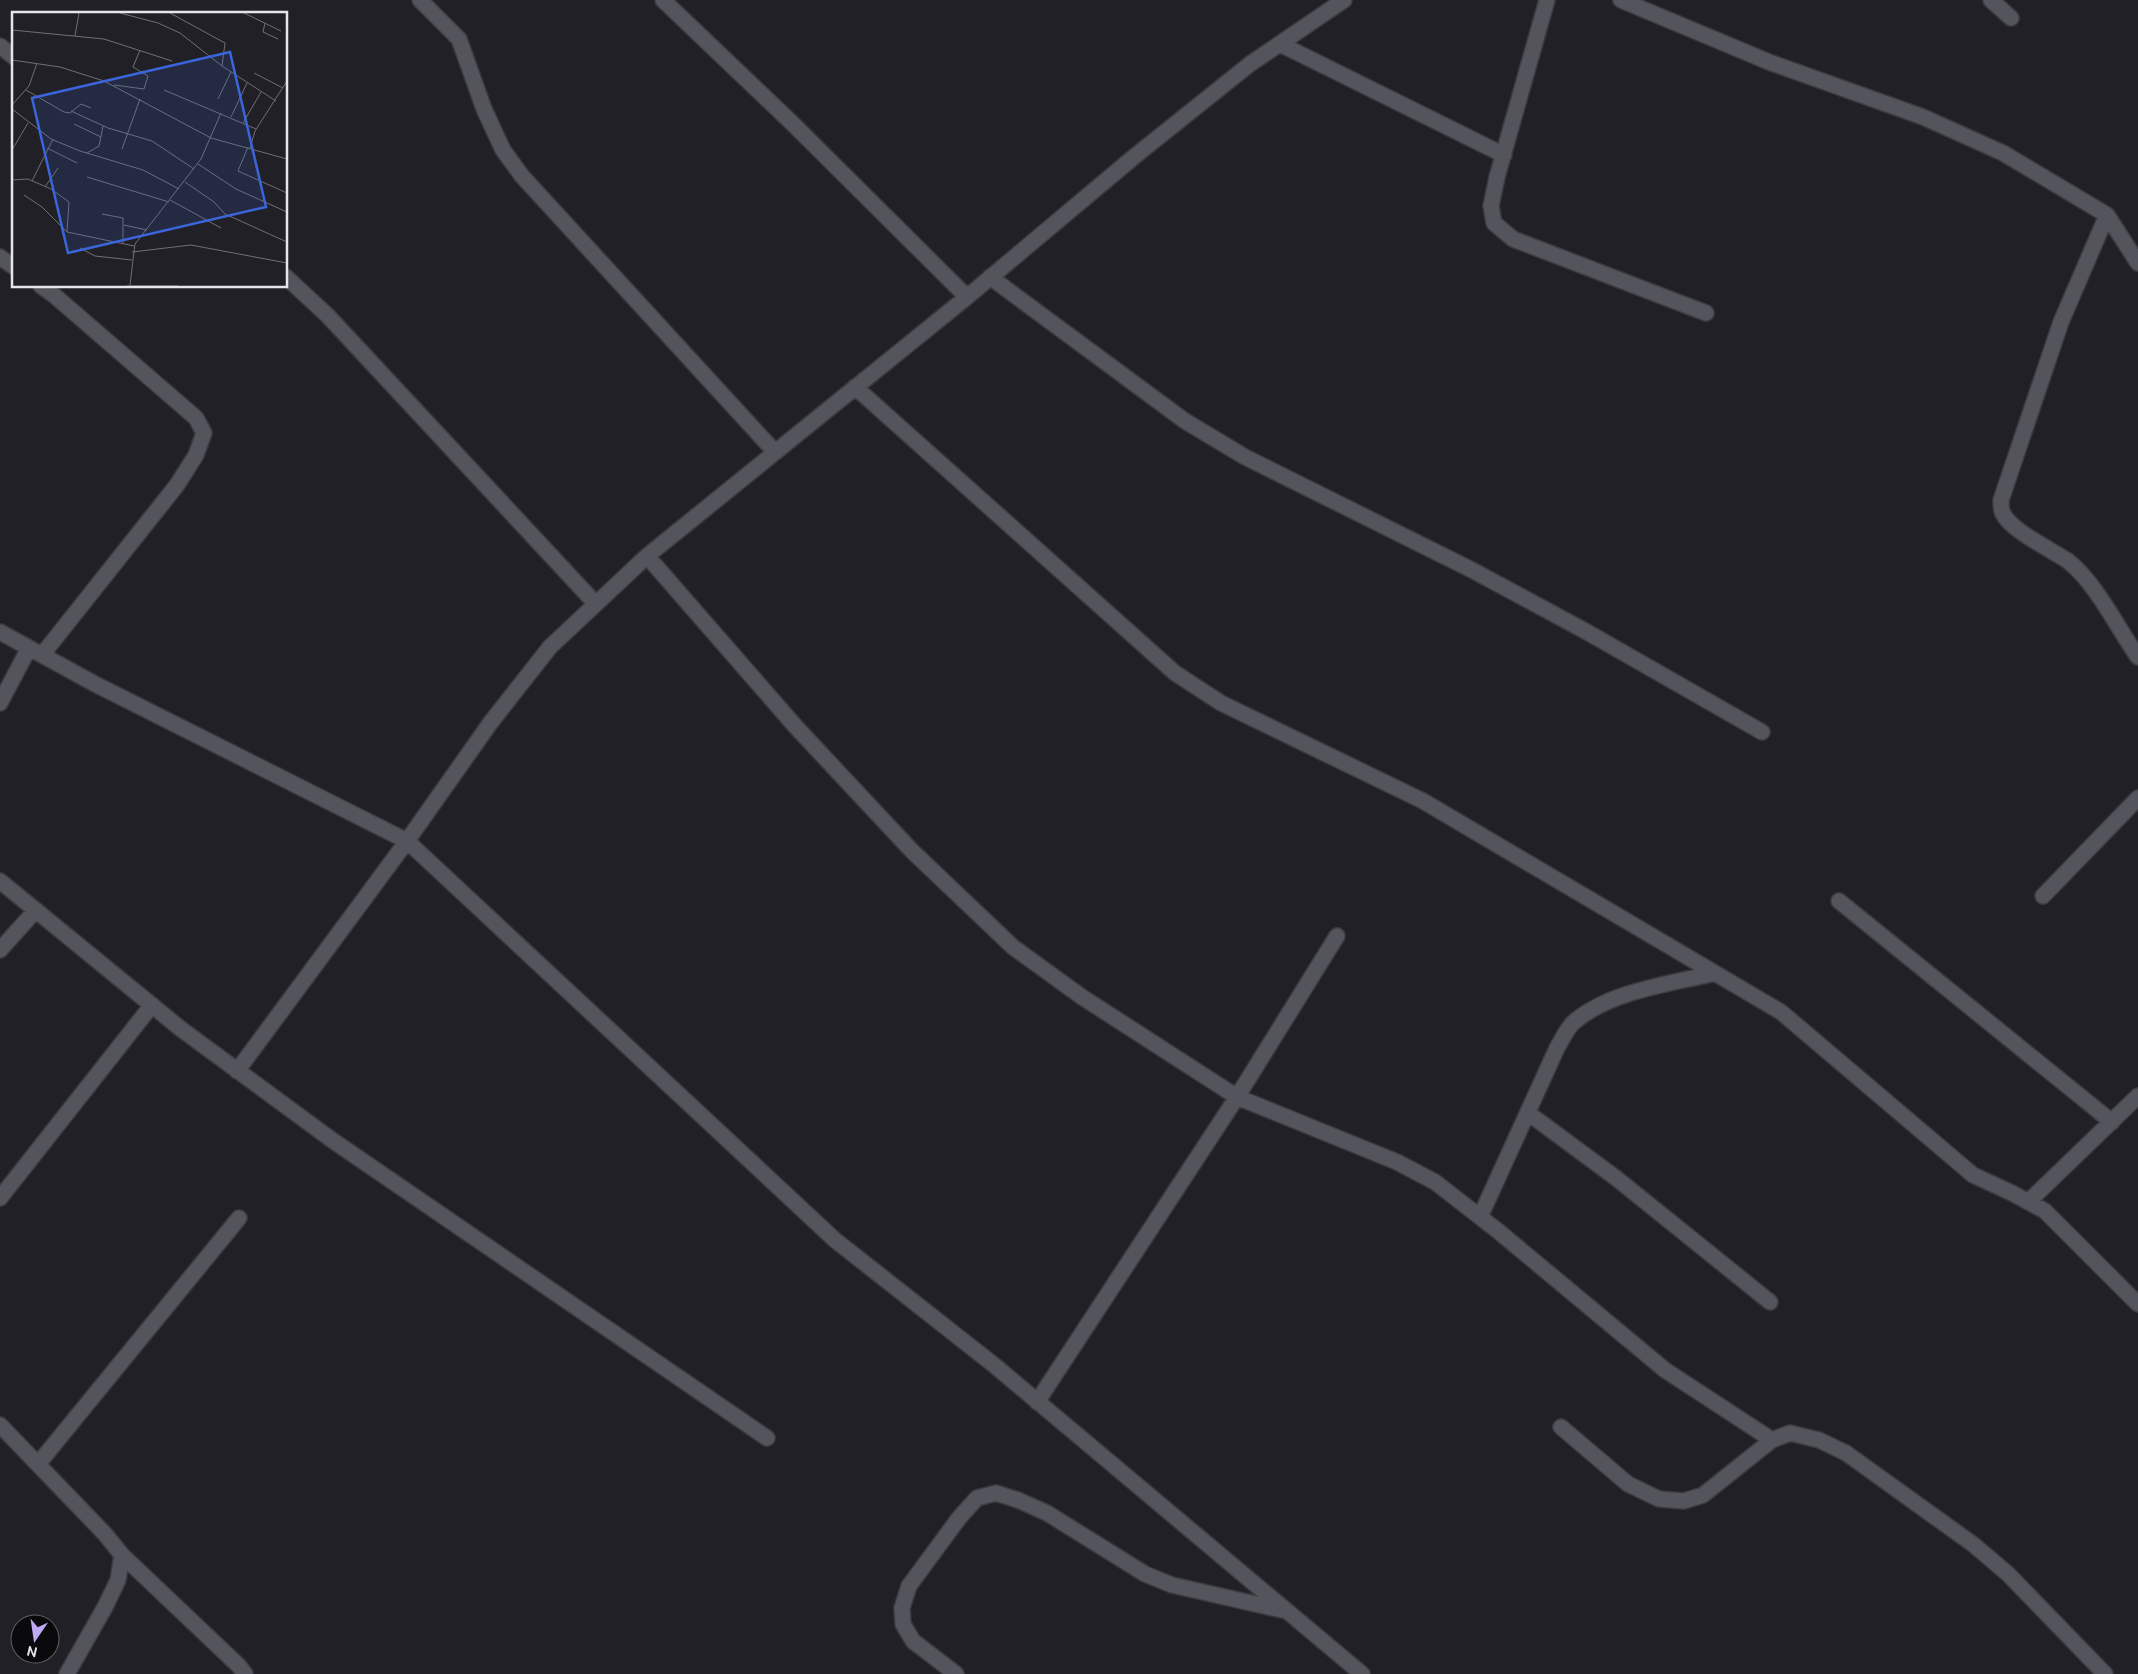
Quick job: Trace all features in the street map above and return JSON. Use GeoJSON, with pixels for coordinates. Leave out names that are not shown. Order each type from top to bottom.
{"type":"FeatureCollection","features":[{"type":"Feature","properties":{"kind":"street"},"geometry":{"type":"LineString","coordinates":[[420,0],[460,39],[484,110],[503,150],[522,176],[775,452]]}},
{"type":"Feature","properties":{"kind":"street"},"geometry":{"type":"LineString","coordinates":[[663,0],[792,123],[967,297]]}},
{"type":"Feature","properties":{"kind":"street"},"geometry":{"type":"LineString","coordinates":[[237,1070],[407,841],[491,722],[550,647],[647,556],[967,297],[1158,138],[1250,64],[1344,0]]}},
{"type":"Feature","properties":{"kind":"street"},"geometry":{"type":"LineString","coordinates":[[1547,0],[1491,206],[1494,223],[1513,239],[1706,313]]}},
{"type":"Feature","properties":{"kind":"street"},"geometry":{"type":"LineString","coordinates":[[1621,0],[1769,62],[1923,117],[2003,153],[2107,215],[2138,263]]}},
{"type":"Feature","properties":{"kind":"street"},"geometry":{"type":"LineString","coordinates":[[1991,0],[2011,18]]}},
{"type":"Feature","properties":{"kind":"street"},"geometry":{"type":"LineString","coordinates":[[1280,44],[1504,155]]}},
{"type":"Feature","properties":{"kind":"street"},"geometry":{"type":"LineString","coordinates":[[0,46],[12,55]]}},
{"type":"Feature","properties":{"kind":"street"},"geometry":{"type":"LineString","coordinates":[[2107,215],[2061,322],[2001,500],[2002,511],[2007,520],[2020,532],[2054,551],[2082,572],[2138,657]]}},
{"type":"Feature","properties":{"kind":"street"},"geometry":{"type":"LineString","coordinates":[[0,257],[12,266]]}},
{"type":"Feature","properties":{"kind":"street"},"geometry":{"type":"LineString","coordinates":[[990,277],[1185,421],[1244,457],[1472,570],[1587,632],[1762,732]]}},
{"type":"Feature","properties":{"kind":"street"},"geometry":{"type":"LineString","coordinates":[[288,279],[335,324],[596,604]]}},
{"type":"Feature","properties":{"kind":"street"},"geometry":{"type":"LineString","coordinates":[[0,703],[35,651],[177,485],[196,456],[204,433],[196,418],[45,288]]}},
{"type":"Feature","properties":{"kind":"street"},"geometry":{"type":"LineString","coordinates":[[855,387],[1175,673],[1221,703],[1423,801],[1782,1012],[1973,1175],[2045,1211],[2138,1304]]}},
{"type":"Feature","properties":{"kind":"street"},"geometry":{"type":"LineString","coordinates":[[647,556],[810,742],[912,851],[1013,947],[1082,997],[1237,1097],[1397,1162],[1435,1182],[1665,1370],[1772,1440]]}},
{"type":"Feature","properties":{"kind":"street"},"geometry":{"type":"LineString","coordinates":[[0,632],[407,841],[835,1240],[994,1365],[1210,1549],[1362,1674]]}},
{"type":"Feature","properties":{"kind":"street"},"geometry":{"type":"LineString","coordinates":[[2043,896],[2138,798]]}},
{"type":"Feature","properties":{"kind":"street"},"geometry":{"type":"LineString","coordinates":[[0,881],[152,1005],[332,1140],[767,1438]]}},
{"type":"Feature","properties":{"kind":"street"},"geometry":{"type":"LineString","coordinates":[[1839,901],[2112,1122]]}},
{"type":"Feature","properties":{"kind":"street"},"geometry":{"type":"LineString","coordinates":[[0,950],[36,910]]}},
{"type":"Feature","properties":{"kind":"street"},"geometry":{"type":"LineString","coordinates":[[1037,1402],[1237,1097],[1337,936]]}},
{"type":"Feature","properties":{"kind":"street"},"geometry":{"type":"LineString","coordinates":[[1480,1217],[1557,1048],[1573,1024],[1584,1015],[1618,997],[1715,973]]}},
{"type":"Feature","properties":{"kind":"street"},"geometry":{"type":"LineString","coordinates":[[0,1198],[152,1005]]}},
{"type":"Feature","properties":{"kind":"street"},"geometry":{"type":"LineString","coordinates":[[2028,1202],[2138,1096]]}},
{"type":"Feature","properties":{"kind":"street"},"geometry":{"type":"LineString","coordinates":[[1528,1113],[1616,1178],[1770,1302]]}},
{"type":"Feature","properties":{"kind":"street"},"geometry":{"type":"LineString","coordinates":[[38,1464],[239,1218]]}},
{"type":"Feature","properties":{"kind":"street"},"geometry":{"type":"LineString","coordinates":[[0,1425],[105,1534],[122,1555],[240,1666],[245,1674]]}},
{"type":"Feature","properties":{"kind":"street"},"geometry":{"type":"LineString","coordinates":[[1561,1427],[1628,1484],[1659,1499],[1684,1501],[1703,1494],[1772,1440],[1790,1433],[1819,1440],[1846,1452],[1974,1544],[2008,1574],[2105,1674]]}},
{"type":"Feature","properties":{"kind":"street"},"geometry":{"type":"LineString","coordinates":[[956,1674],[913,1641],[902,1624],[902,1608],[910,1586],[959,1518],[978,1498],[996,1493],[1018,1500],[1047,1513],[1145,1574],[1172,1585],[1286,1611]]}},
{"type":"Feature","properties":{"kind":"street"},"geometry":{"type":"LineString","coordinates":[[67,1674],[118,1580],[122,1555]]}}]}
